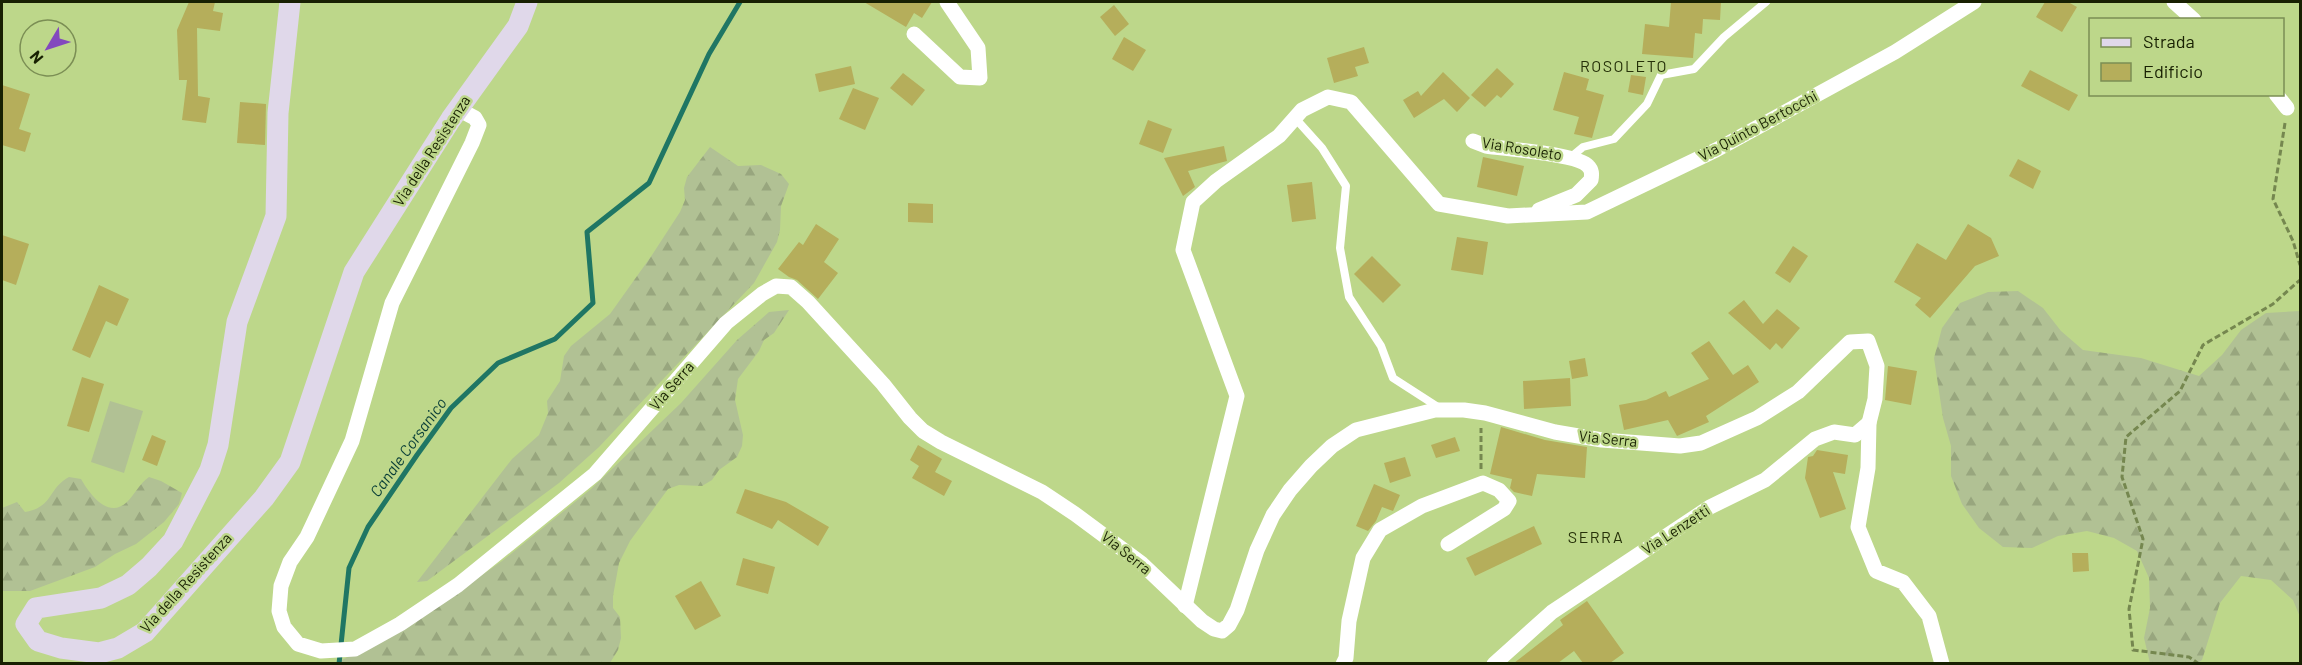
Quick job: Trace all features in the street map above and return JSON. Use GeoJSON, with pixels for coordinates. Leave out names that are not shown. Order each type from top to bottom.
{"type":"FeatureCollection","features":[{"type":"Feature","properties":{"kind":"street","name":"Via della Resistenza"},"geometry":{"type":"LineString","coordinates":[[290,2],[278,113],[276,216],[237,322],[218,445],[210,470],[173,541],[149,567],[128,585],[101,598],[36,608],[26,624],[38,641],[61,648],[99,653],[118,648],[145,632],[264,498],[290,462],[354,272],[458,109],[518,26],[527,2]]}},
{"type":"Feature","properties":{"kind":"street"},"geometry":{"type":"LineString","coordinates":[[914,34],[960,77],[980,78],[978,48],[947,2]]}},
{"type":"Feature","properties":{"kind":"street","name":"Via Quinto Bertocchi"},"geometry":{"type":"LineString","coordinates":[[1185,606],[1237,396],[1183,250],[1193,202],[1216,181],[1279,136],[1302,110],[1328,97],[1351,102],[1439,204],[1508,216],[1587,212],[1716,150],[1895,52],[1974,2]]}},
{"type":"Feature","properties":{"kind":"street"},"geometry":{"type":"LineString","coordinates":[[2174,2],[2192,18]]}},
{"type":"Feature","properties":{"kind":"street"},"geometry":{"type":"LineString","coordinates":[[2278,96],[2287,108]]}},
{"type":"Feature","properties":{"kind":"street","name":"Via Serra"},"geometry":{"type":"LineString","coordinates":[[458,109],[475,118],[479,125],[392,303],[352,441],[307,537],[290,562],[281,586],[279,611],[284,627],[298,644],[321,651],[354,649],[400,624],[458,585],[595,474],[726,323],[762,294],[776,286],[790,287],[808,302],[884,384],[922,431],[1042,492],[1076,514],[1141,563],[1185,606],[1214,629],[1222,631],[1229,625],[1236,610],[1257,550],[1273,515],[1290,490],[1311,466],[1332,446],[1356,430],[1442,410],[1485,413],[1555,432],[1602,440],[1680,446],[1701,444],[1757,418],[1798,392],[1850,342],[1868,341],[1877,366],[1875,399],[1869,423]]}},
{"type":"Feature","properties":{"kind":"street","name":"Via Rosoleto"},"geometry":{"type":"LineString","coordinates":[[1473,141],[1486,146],[1571,157],[1587,165],[1592,172],[1591,180],[1576,195],[1528,215]]}},
{"type":"Feature","properties":{"kind":"street"},"geometry":{"type":"LineString","coordinates":[[1869,423],[1868,468],[1858,527],[1876,571],[1903,582],[1929,616],[1942,663]]}},
{"type":"Feature","properties":{"kind":"street","name":"Via Lenzetti"},"geometry":{"type":"LineString","coordinates":[[1494,663],[1552,612],[1710,507],[1765,480],[1815,439],[1834,432],[1855,435],[1869,423]]}},
{"type":"Feature","properties":{"kind":"street"},"geometry":{"type":"LineString","coordinates":[[1343,663],[1346,658],[1349,621],[1363,558],[1380,530],[1422,506],[1483,483],[1500,490],[1509,501],[1504,509],[1448,544]]}},
{"type":"Feature","properties":{"kind":"lane"},"geometry":{"type":"LineString","coordinates":[[1571,157],[1583,147],[1614,139],[1647,104],[1661,75],[1694,69],[1724,37],[1766,2]]}},
{"type":"Feature","properties":{"kind":"lane"},"geometry":{"type":"LineString","coordinates":[[1295,118],[1322,148],[1346,186],[1340,248],[1349,297],[1381,346],[1393,378],[1442,410]]}},
{"type":"Feature","properties":{"kind":"path"},"geometry":{"type":"LineString","coordinates":[[2287,108],[2273,199],[2293,241],[2301,265]]}},
{"type":"Feature","properties":{"kind":"path"},"geometry":{"type":"LineString","coordinates":[[2199,663],[2189,657],[2133,650],[2129,609],[2143,539],[2122,477],[2126,437],[2180,391],[2203,345],[2273,304],[2301,280]]}},
{"type":"Feature","properties":{"kind":"path"},"geometry":{"type":"LineString","coordinates":[[1481,428],[1480,463],[1483,483]]}},
{"type":"Feature","properties":{"kind":"green space"},"geometry":{"type":"Polygon","coordinates":[[[710,147],[738,166],[761,165],[781,174],[789,184],[781,206],[777,242],[754,283],[599,447],[559,483],[427,581],[417,582],[512,459],[539,435],[548,413],[547,401],[560,381],[564,356],[571,346],[610,314],[652,255],[680,212],[685,200],[684,188],[687,177],[710,147]]]}},
{"type":"Feature","properties":{"kind":"green space"},"geometry":{"type":"Polygon","coordinates":[[[2018,291],[2043,308],[2061,331],[2083,350],[2141,358],[2199,376],[2222,355],[2241,330],[2266,313],[2300,311],[2300,617],[2293,600],[2271,580],[2241,576],[2220,603],[2202,660],[2198,663],[2150,663],[2144,638],[2150,608],[2149,578],[2137,551],[2114,538],[2087,531],[2058,536],[2032,548],[2003,547],[1979,528],[1962,504],[1951,476],[1951,446],[1943,418],[1934,358],[1942,328],[1960,303],[1988,292],[2018,291]]]}},
{"type":"Feature","properties":{"kind":"green space"},"geometry":{"type":"Polygon","coordinates":[[[789,310],[774,333],[764,340],[759,351],[738,379],[735,400],[743,435],[742,446],[737,457],[702,486],[679,485],[668,489],[630,541],[619,563],[613,596],[613,608],[620,617],[621,638],[618,650],[610,663],[335,664],[435,608],[502,561],[591,489],[681,403],[737,340],[769,312],[789,310]]]}},
{"type":"Feature","properties":{"kind":"green space"},"geometry":{"type":"Polygon","coordinates":[[[110,401],[143,411],[124,473],[91,462],[110,401]]]}},
{"type":"Feature","properties":{"kind":"green space"},"geometry":{"type":"Polygon","coordinates":[[[69,477],[81,479],[94,497],[113,508],[120,507],[127,502],[149,477],[182,493],[179,504],[164,522],[136,544],[95,567],[30,591],[2,591],[2,508],[17,502],[25,512],[34,510],[46,502],[57,487],[69,477]]]}},
{"type":"Feature","properties":{"kind":"building"},"geometry":{"type":"Polygon","coordinates":[[[189,2],[215,2],[213,11],[223,13],[220,31],[197,28],[198,96],[210,98],[206,123],[182,120],[187,80],[179,80],[177,30],[189,2]]]}},
{"type":"Feature","properties":{"kind":"building"},"geometry":{"type":"Polygon","coordinates":[[[864,2],[932,2],[922,18],[914,13],[906,27],[864,2]]]}},
{"type":"Feature","properties":{"kind":"building"},"geometry":{"type":"Polygon","coordinates":[[[1671,2],[1721,2],[1720,20],[1703,19],[1702,34],[1695,33],[1693,58],[1642,54],[1645,24],[1669,27],[1671,2]]]}},
{"type":"Feature","properties":{"kind":"building"},"geometry":{"type":"Polygon","coordinates":[[[2045,2],[2068,2],[2077,7],[2062,32],[2036,17],[2045,2]]]}},
{"type":"Feature","properties":{"kind":"building"},"geometry":{"type":"Polygon","coordinates":[[[1114,5],[1129,24],[1115,36],[1100,17],[1114,5]]]}},
{"type":"Feature","properties":{"kind":"building"},"geometry":{"type":"Polygon","coordinates":[[[1124,37],[1146,50],[1133,71],[1112,59],[1124,37]]]}},
{"type":"Feature","properties":{"kind":"building"},"geometry":{"type":"Polygon","coordinates":[[[1364,47],[1369,63],[1355,67],[1358,76],[1334,83],[1327,58],[1364,47]]]}},
{"type":"Feature","properties":{"kind":"building"},"geometry":{"type":"Polygon","coordinates":[[[851,66],[855,84],[819,92],[815,74],[851,66]]]}},
{"type":"Feature","properties":{"kind":"building"},"geometry":{"type":"Polygon","coordinates":[[[1497,68],[1514,84],[1501,98],[1497,95],[1485,107],[1471,95],[1497,68]]]}},
{"type":"Feature","properties":{"kind":"building"},"geometry":{"type":"Polygon","coordinates":[[[2030,70],[2078,95],[2069,111],[2021,86],[2030,70]]]}},
{"type":"Feature","properties":{"kind":"building"},"geometry":{"type":"Polygon","coordinates":[[[1443,72],[1470,98],[1457,112],[1444,99],[1414,118],[1403,100],[1418,91],[1421,96],[1443,72]]]}},
{"type":"Feature","properties":{"kind":"building"},"geometry":{"type":"Polygon","coordinates":[[[1564,72],[1589,79],[1586,90],[1604,95],[1592,138],[1574,134],[1579,117],[1553,110],[1564,72]]]}},
{"type":"Feature","properties":{"kind":"building"},"geometry":{"type":"Polygon","coordinates":[[[903,73],[925,90],[912,106],[890,88],[903,73]]]}},
{"type":"Feature","properties":{"kind":"building"},"geometry":{"type":"Polygon","coordinates":[[[1631,75],[1646,77],[1643,95],[1628,92],[1631,75]]]}},
{"type":"Feature","properties":{"kind":"building"},"geometry":{"type":"Polygon","coordinates":[[[2,85],[30,94],[19,129],[31,133],[25,152],[2,145],[2,85]]]}},
{"type":"Feature","properties":{"kind":"building"},"geometry":{"type":"Polygon","coordinates":[[[853,88],[879,98],[865,130],[839,119],[853,88]]]}},
{"type":"Feature","properties":{"kind":"building"},"geometry":{"type":"Polygon","coordinates":[[[240,102],[266,104],[265,145],[237,143],[240,102]]]}},
{"type":"Feature","properties":{"kind":"building"},"geometry":{"type":"Polygon","coordinates":[[[1148,120],[1172,129],[1163,153],[1139,144],[1148,120]]]}},
{"type":"Feature","properties":{"kind":"building"},"geometry":{"type":"Polygon","coordinates":[[[1224,146],[1227,161],[1188,171],[1195,187],[1183,196],[1164,158],[1224,146]]]}},
{"type":"Feature","properties":{"kind":"building"},"geometry":{"type":"Polygon","coordinates":[[[1483,157],[1524,166],[1517,196],[1477,187],[1483,157]]]}},
{"type":"Feature","properties":{"kind":"building"},"geometry":{"type":"Polygon","coordinates":[[[2018,159],[2041,171],[2033,189],[2009,176],[2018,159]]]}},
{"type":"Feature","properties":{"kind":"building"},"geometry":{"type":"Polygon","coordinates":[[[1312,182],[1316,219],[1292,222],[1287,185],[1312,182]]]}},
{"type":"Feature","properties":{"kind":"building"},"geometry":{"type":"Polygon","coordinates":[[[908,203],[933,204],[933,223],[908,222],[908,203]]]}},
{"type":"Feature","properties":{"kind":"building"},"geometry":{"type":"Polygon","coordinates":[[[816,224],[839,239],[824,262],[838,273],[818,299],[797,280],[778,269],[799,242],[803,245],[816,224]]]}},
{"type":"Feature","properties":{"kind":"building"},"geometry":{"type":"Polygon","coordinates":[[[1968,224],[1991,238],[1999,256],[1975,266],[1930,318],[1915,305],[1921,298],[1894,282],[1917,243],[1946,260],[1968,224]]]}},
{"type":"Feature","properties":{"kind":"building"},"geometry":{"type":"Polygon","coordinates":[[[2,235],[29,244],[16,285],[2,280],[2,235]]]}},
{"type":"Feature","properties":{"kind":"building"},"geometry":{"type":"Polygon","coordinates":[[[1457,237],[1488,242],[1483,275],[1451,270],[1457,237]]]}},
{"type":"Feature","properties":{"kind":"building"},"geometry":{"type":"Polygon","coordinates":[[[1793,246],[1808,256],[1790,283],[1775,273],[1793,246]]]}},
{"type":"Feature","properties":{"kind":"building"},"geometry":{"type":"Polygon","coordinates":[[[1372,256],[1401,285],[1383,303],[1354,274],[1372,256]]]}},
{"type":"Feature","properties":{"kind":"building"},"geometry":{"type":"Polygon","coordinates":[[[99,285],[129,299],[117,326],[106,321],[90,358],[72,350],[99,285]]]}},
{"type":"Feature","properties":{"kind":"building"},"geometry":{"type":"Polygon","coordinates":[[[1744,300],[1763,324],[1777,309],[1800,328],[1782,349],[1776,343],[1770,350],[1728,313],[1744,300]]]}},
{"type":"Feature","properties":{"kind":"building"},"geometry":{"type":"Polygon","coordinates":[[[1709,341],[1733,375],[1748,365],[1759,382],[1706,416],[1709,422],[1677,436],[1668,420],[1624,430],[1619,405],[1646,400],[1666,391],[1669,397],[1709,379],[1691,353],[1709,341]]]}},
{"type":"Feature","properties":{"kind":"building"},"geometry":{"type":"Polygon","coordinates":[[[1585,358],[1588,376],[1572,379],[1569,361],[1585,358]]]}},
{"type":"Feature","properties":{"kind":"building"},"geometry":{"type":"Polygon","coordinates":[[[1888,366],[1917,371],[1911,405],[1885,400],[1888,366]]]}},
{"type":"Feature","properties":{"kind":"building"},"geometry":{"type":"Polygon","coordinates":[[[82,377],[104,384],[89,432],[67,426],[82,377]]]}},
{"type":"Feature","properties":{"kind":"building"},"geometry":{"type":"Polygon","coordinates":[[[1570,378],[1571,406],[1524,409],[1523,381],[1570,378]]]}},
{"type":"Feature","properties":{"kind":"building"},"geometry":{"type":"Polygon","coordinates":[[[1501,427],[1545,440],[1587,447],[1585,478],[1537,474],[1532,496],[1514,492],[1510,488],[1512,479],[1490,474],[1501,427]]]}},
{"type":"Feature","properties":{"kind":"building"},"geometry":{"type":"Polygon","coordinates":[[[152,435],[166,441],[157,466],[142,460],[152,435]]]}},
{"type":"Feature","properties":{"kind":"building"},"geometry":{"type":"Polygon","coordinates":[[[1455,437],[1460,451],[1436,458],[1431,445],[1455,437]]]}},
{"type":"Feature","properties":{"kind":"building"},"geometry":{"type":"Polygon","coordinates":[[[918,445],[942,459],[935,472],[952,481],[944,496],[912,478],[919,466],[910,460],[918,445]]]}},
{"type":"Feature","properties":{"kind":"building"},"geometry":{"type":"Polygon","coordinates":[[[1817,450],[1848,455],[1845,474],[1833,472],[1846,509],[1820,518],[1805,478],[1808,457],[1813,456],[1817,450]]]}},
{"type":"Feature","properties":{"kind":"building"},"geometry":{"type":"Polygon","coordinates":[[[1405,457],[1411,476],[1390,483],[1384,463],[1405,457]]]}},
{"type":"Feature","properties":{"kind":"building"},"geometry":{"type":"Polygon","coordinates":[[[1374,484],[1400,495],[1393,511],[1382,507],[1376,521],[1368,531],[1356,526],[1374,484]]]}},
{"type":"Feature","properties":{"kind":"building"},"geometry":{"type":"Polygon","coordinates":[[[745,489],[786,502],[829,527],[818,546],[778,520],[772,529],[736,513],[745,489]]]}},
{"type":"Feature","properties":{"kind":"building"},"geometry":{"type":"Polygon","coordinates":[[[1534,526],[1542,544],[1475,576],[1466,558],[1534,526]]]}},
{"type":"Feature","properties":{"kind":"building"},"geometry":{"type":"Polygon","coordinates":[[[2072,553],[2088,553],[2089,571],[2073,572],[2072,553]]]}},
{"type":"Feature","properties":{"kind":"building"},"geometry":{"type":"Polygon","coordinates":[[[743,558],[775,567],[768,594],[736,585],[743,558]]]}},
{"type":"Feature","properties":{"kind":"building"},"geometry":{"type":"Polygon","coordinates":[[[701,581],[721,616],[695,630],[675,596],[701,581]]]}},
{"type":"Feature","properties":{"kind":"building"},"geometry":{"type":"Polygon","coordinates":[[[1587,601],[1624,653],[1610,663],[1583,663],[1574,651],[1558,663],[1514,663],[1563,625],[1560,620],[1587,601]]]}},
{"type":"Feature","properties":{"kind":"waterway","name":"Canale Corsanico"},"geometry":{"type":"LineString","coordinates":[[339,664],[349,568],[368,527],[451,408],[498,363],[555,339],[593,303],[587,232],[649,183],[709,54],[740,2]]}},
{"type":"Feature","properties":{"kind":"district","name":"ROSOLETO"},"geometry":{"type":"Point","coordinates":[1624,66]}},
{"type":"Feature","properties":{"kind":"district","name":"SERRA"},"geometry":{"type":"Point","coordinates":[1596,537]}}]}
